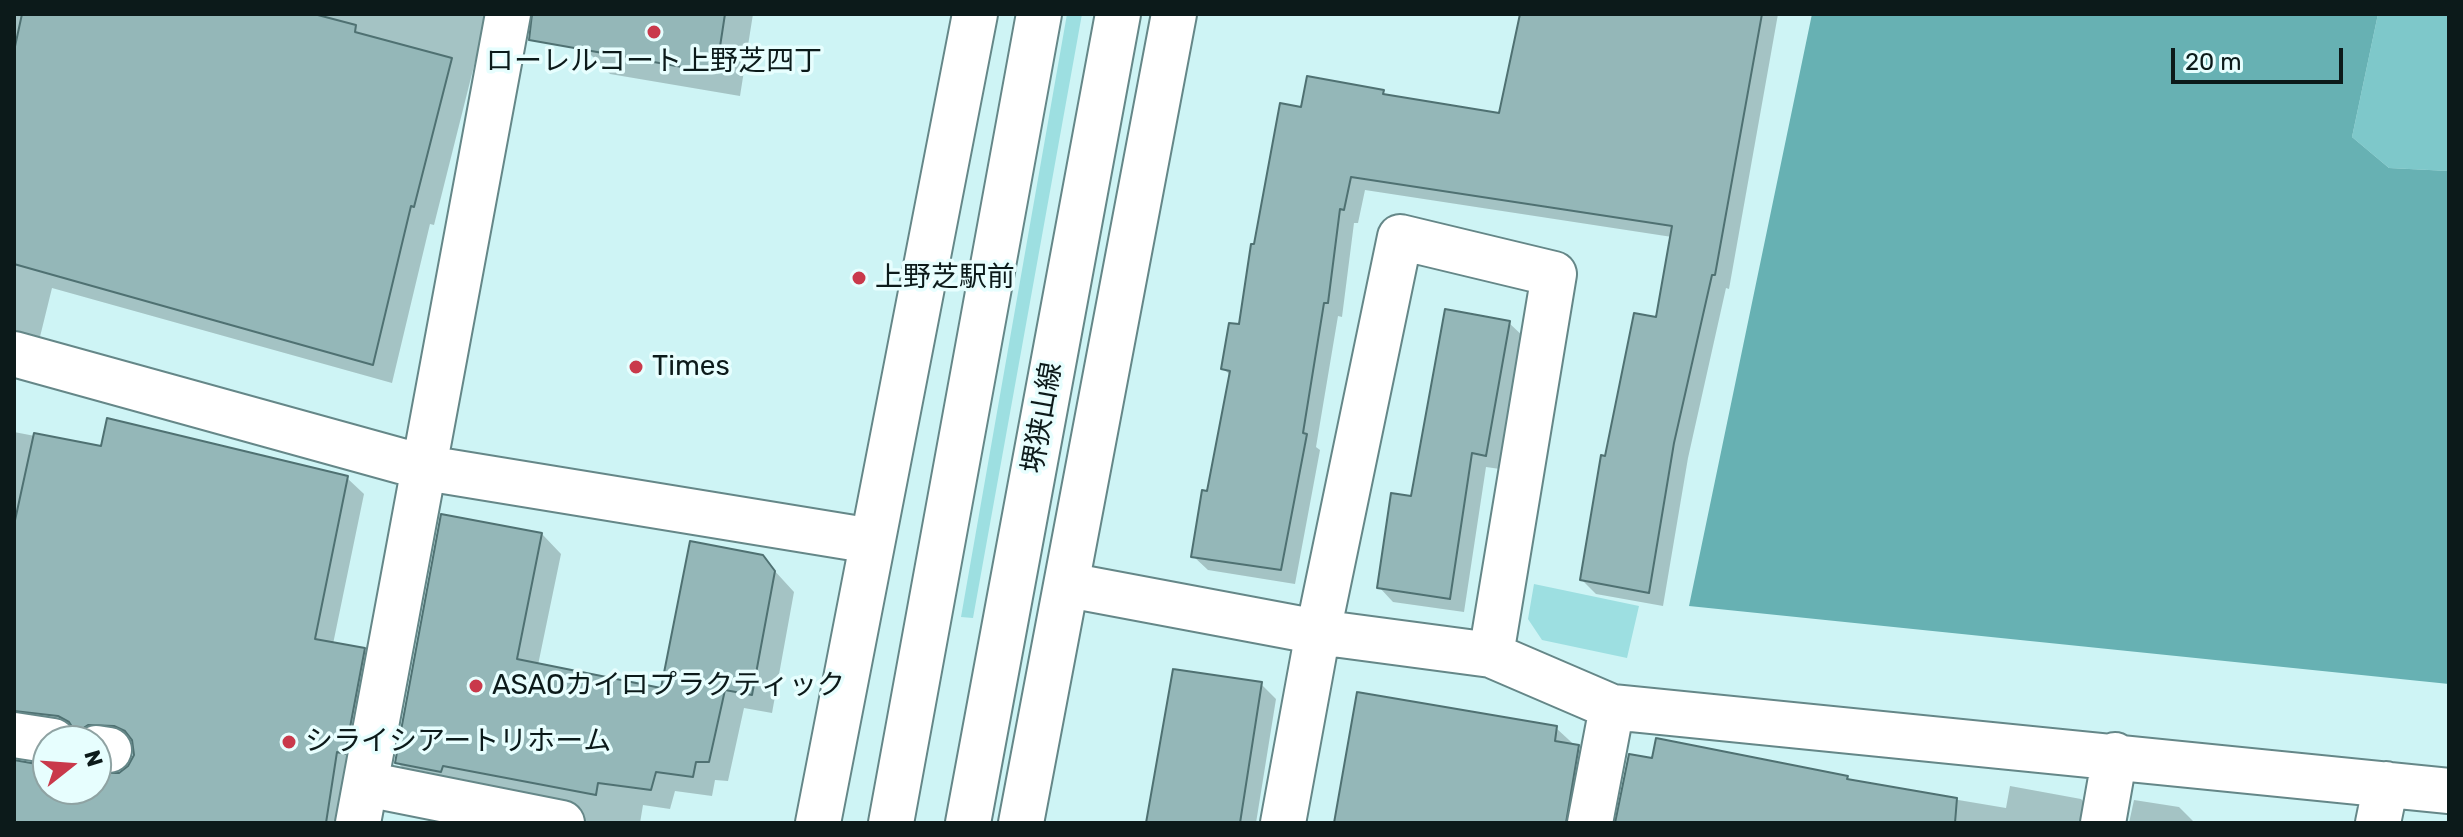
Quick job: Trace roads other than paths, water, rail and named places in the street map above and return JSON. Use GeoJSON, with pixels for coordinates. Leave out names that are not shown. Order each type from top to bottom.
{"type":"FeatureCollection","features":[{"type":"Feature","properties":{"kind":"street"},"geometry":{"type":"LineString","coordinates":[[508,14],[362,804],[562,823]]}},
{"type":"Feature","properties":{"kind":"street"},"geometry":{"type":"LineString","coordinates":[[818,823],[975,14]]}},
{"type":"Feature","properties":{"kind":"street"},"geometry":{"type":"LineString","coordinates":[[891,823],[1039,14]]}},
{"type":"Feature","properties":{"kind":"street","name":"堺狭山線"},"geometry":{"type":"LineString","coordinates":[[968,823],[1118,14]]}},
{"type":"Feature","properties":{"kind":"street"},"geometry":{"type":"LineString","coordinates":[[1021,823],[1174,14]]}},
{"type":"Feature","properties":{"kind":"street"},"geometry":{"type":"LineString","coordinates":[[1283,823],[1318,632],[1400,237],[1554,274],[1491,655]]}},
{"type":"Feature","properties":{"kind":"street"},"geometry":{"type":"LineString","coordinates":[[14,354],[426,468],[872,541]]}},
{"type":"Feature","properties":{"kind":"street"},"geometry":{"type":"LineString","coordinates":[[1068,585],[1318,632],[1491,655],[1612,707],[2115,755],[2382,803],[2449,791]]}},
{"type":"Feature","properties":{"kind":"street"},"geometry":{"type":"LineString","coordinates":[[1590,823],[1612,707]]}},
{"type":"Feature","properties":{"kind":"street"},"geometry":{"type":"LineString","coordinates":[[2103,823],[2115,755]]}},
{"type":"Feature","properties":{"kind":"place","name":"ローレルコート上野芝四丁"},"geometry":{"type":"Point","coordinates":[654,32]}},
{"type":"Feature","properties":{"kind":"place","name":"上野芝駅前"},"geometry":{"type":"Point","coordinates":[859,278]}},
{"type":"Feature","properties":{"kind":"place","name":"Times"},"geometry":{"type":"Point","coordinates":[636,367]}},
{"type":"Feature","properties":{"kind":"place","name":"ASAOカイロプラクティック"},"geometry":{"type":"Point","coordinates":[476,686]}},
{"type":"Feature","properties":{"kind":"place","name":"シライシアートリホーム"},"geometry":{"type":"Point","coordinates":[289,742]}}]}
